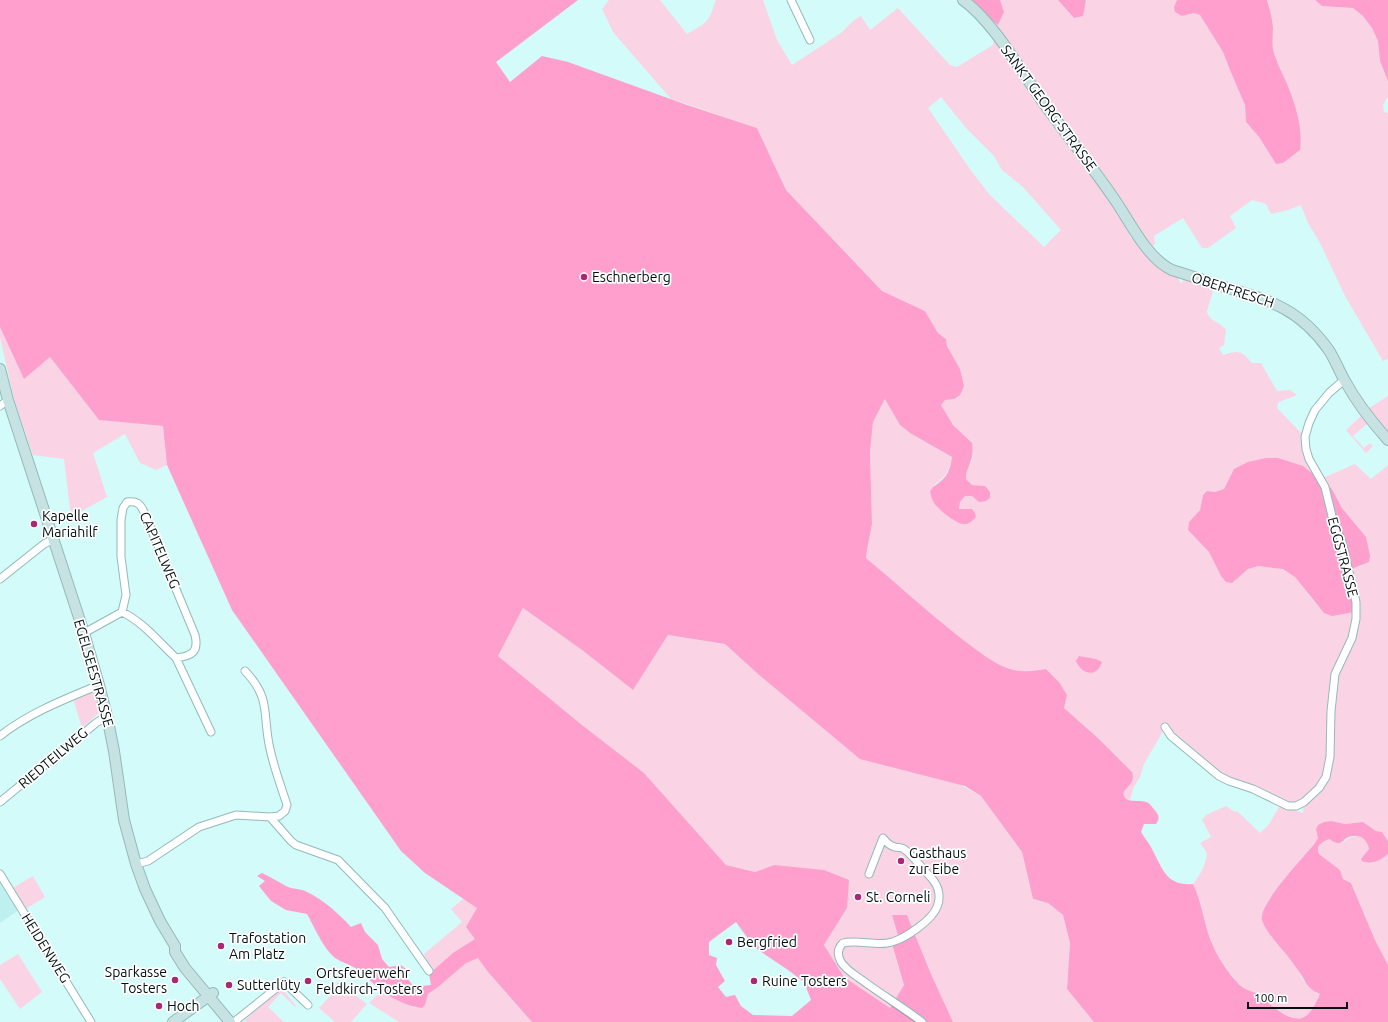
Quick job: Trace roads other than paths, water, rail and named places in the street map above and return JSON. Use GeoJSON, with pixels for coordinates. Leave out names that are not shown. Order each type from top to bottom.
{"type":"FeatureCollection","features":[{"type":"Feature","properties":{"kind":"street"},"geometry":{"type":"LineString","coordinates":[[791,0],[810,40]]}},
{"type":"Feature","properties":{"kind":"street","name":"SANKT GEORG-STRASSE"},"geometry":{"type":"LineString","coordinates":[[963,0],[975,10],[994,32],[1130,222]]}},
{"type":"Feature","properties":{"kind":"street","name":"OBERFRESCH"},"geometry":{"type":"LineString","coordinates":[[1130,222],[1149,250],[1167,267],[1215,284],[1252,294],[1274,303],[1295,315],[1308,326],[1328,349],[1344,380],[1364,411],[1388,440]]}},
{"type":"Feature","properties":{"kind":"street","name":"EGELSEESTRASSE"},"geometry":{"type":"LineString","coordinates":[[0,369],[4,403],[84,633],[99,685],[114,751],[124,820],[136,864],[145,889],[160,921],[175,946],[175,952],[185,968],[211,994],[234,1022],[284,982],[308,1005]]}},
{"type":"Feature","properties":{"kind":"street","name":"EGGSTRASSE"},"geometry":{"type":"LineString","coordinates":[[1165,727],[1171,736],[1219,776],[1253,789],[1288,806],[1296,806],[1304,802],[1324,782],[1328,773],[1330,757],[1331,711],[1335,674],[1352,638],[1356,619],[1356,602],[1342,542],[1333,520],[1325,487],[1309,459],[1306,443],[1306,430],[1315,410],[1329,393],[1344,380]]}},
{"type":"Feature","properties":{"kind":"street","name":"CAPITELWEG"},"geometry":{"type":"LineString","coordinates":[[122,612],[126,594],[121,557],[121,520],[123,508],[127,502],[134,501],[140,504],[144,512],[194,635],[196,647],[192,654],[189,656],[176,658]]}},
{"type":"Feature","properties":{"kind":"street"},"geometry":{"type":"LineString","coordinates":[[0,579],[44,544],[52,540]]}},
{"type":"Feature","properties":{"kind":"street"},"geometry":{"type":"LineString","coordinates":[[84,633],[122,612],[131,616],[176,658],[211,732]]}},
{"type":"Feature","properties":{"kind":"street"},"geometry":{"type":"LineString","coordinates":[[136,864],[148,861],[199,827],[236,815],[242,814],[270,817],[279,816],[285,811],[287,805],[270,750],[266,714],[262,695],[253,679],[245,672]]}},
{"type":"Feature","properties":{"kind":"street"},"geometry":{"type":"LineString","coordinates":[[0,736],[15,725],[51,706],[99,685]]}},
{"type":"Feature","properties":{"kind":"street","name":"RIEDTEILWEG"},"geometry":{"type":"LineString","coordinates":[[0,802],[96,723],[107,716]]}},
{"type":"Feature","properties":{"kind":"street"},"geometry":{"type":"LineString","coordinates":[[270,817],[296,845],[338,860],[385,908],[429,971]]}},
{"type":"Feature","properties":{"kind":"street"},"geometry":{"type":"LineString","coordinates":[[869,874],[883,838],[895,848],[903,848],[934,882],[938,890],[939,898],[937,907],[932,914],[924,923],[901,938],[891,943],[848,942],[843,943],[838,950],[838,955],[841,962],[849,971],[881,995],[901,1006],[922,1022]]}},
{"type":"Feature","properties":{"kind":"street","name":"HEIDENWEG"},"geometry":{"type":"LineString","coordinates":[[0,874],[91,1022]]}},
{"type":"Feature","properties":{"kind":"street"},"geometry":{"type":"LineString","coordinates":[[173,1022],[211,994]]}},
{"type":"Feature","properties":{"kind":"waterway"},"geometry":{"type":"LineString","coordinates":[[856,980],[916,1022]]}},
{"type":"Feature","properties":{"kind":"place","name":"Eschnerberg"},"geometry":{"type":"Point","coordinates":[584,277]}},
{"type":"Feature","properties":{"kind":"place","name":"Kapelle Mariahilf"},"geometry":{"type":"Point","coordinates":[34,524]}},
{"type":"Feature","properties":{"kind":"place","name":"Gasthaus zur Eibe"},"geometry":{"type":"Point","coordinates":[901,861]}},
{"type":"Feature","properties":{"kind":"place","name":"St. Corneli"},"geometry":{"type":"Point","coordinates":[858,897]}},
{"type":"Feature","properties":{"kind":"place","name":"Bergfried"},"geometry":{"type":"Point","coordinates":[729,942]}},
{"type":"Feature","properties":{"kind":"place","name":"Trafostation Am Platz"},"geometry":{"type":"Point","coordinates":[221,946]}},
{"type":"Feature","properties":{"kind":"place","name":"Sparkasse Tosters"},"geometry":{"type":"Point","coordinates":[175,980]}},
{"type":"Feature","properties":{"kind":"place","name":"Ortsfeuerwehr Feldkirch-Tosters"},"geometry":{"type":"Point","coordinates":[308,981]}},
{"type":"Feature","properties":{"kind":"place","name":"Ruine Tosters"},"geometry":{"type":"Point","coordinates":[754,981]}},
{"type":"Feature","properties":{"kind":"place","name":"Sutterlüty"},"geometry":{"type":"Point","coordinates":[229,985]}},
{"type":"Feature","properties":{"kind":"place","name":"Hoch"},"geometry":{"type":"Point","coordinates":[159,1006]}}]}
